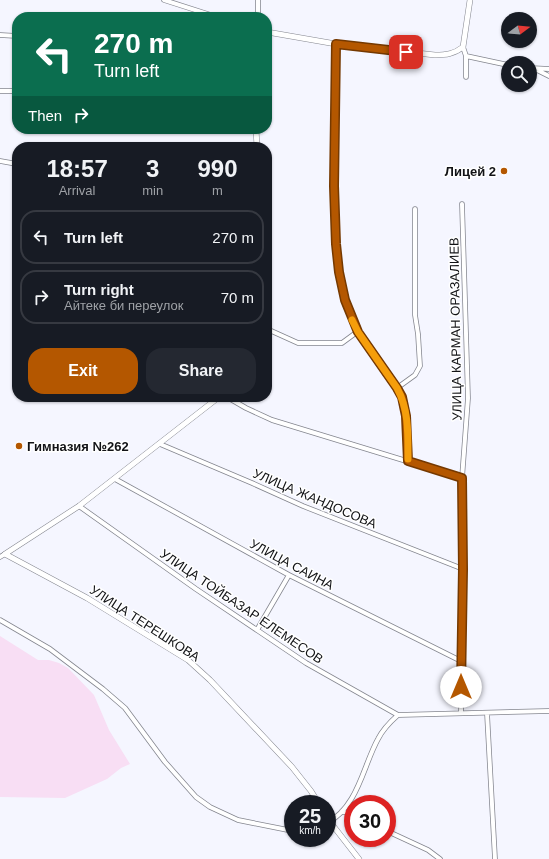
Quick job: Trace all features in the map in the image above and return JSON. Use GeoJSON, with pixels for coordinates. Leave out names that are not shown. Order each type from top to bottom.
{"type":"FeatureCollection","features":[{"type":"Feature","properties":{"kind":"street"},"geometry":{"type":"LineString","coordinates":[[164,0],[178,2],[204,12]]}},
{"type":"Feature","properties":{"kind":"street"},"geometry":{"type":"LineString","coordinates":[[258,0],[258,12]]}},
{"type":"Feature","properties":{"kind":"street"},"geometry":{"type":"LineString","coordinates":[[466,77],[466,56],[464,47],[470,0]]}},
{"type":"Feature","properties":{"kind":"street"},"geometry":{"type":"LineString","coordinates":[[272,33],[336,44],[434,55],[448,55],[464,47]]}},
{"type":"Feature","properties":{"kind":"street"},"geometry":{"type":"LineString","coordinates":[[0,35],[12,36]]}},
{"type":"Feature","properties":{"kind":"street"},"geometry":{"type":"LineString","coordinates":[[336,44],[334,186],[336,244],[339,272],[345,300],[358,332],[397,388],[405,407],[408,461]]}},
{"type":"Feature","properties":{"kind":"street"},"geometry":{"type":"LineString","coordinates":[[466,56],[501,64]]}},
{"type":"Feature","properties":{"kind":"street"},"geometry":{"type":"LineString","coordinates":[[537,68],[549,69]]}},
{"type":"Feature","properties":{"kind":"street"},"geometry":{"type":"LineString","coordinates":[[537,70],[549,76]]}},
{"type":"Feature","properties":{"kind":"street"},"geometry":{"type":"LineString","coordinates":[[0,91],[12,91]]}},
{"type":"Feature","properties":{"kind":"street"},"geometry":{"type":"LineString","coordinates":[[0,161],[12,163]]}},
{"type":"Feature","properties":{"kind":"street","name":"УЛИЦА КАРМАН ОРАЗАЛИЕВ"},"geometry":{"type":"LineString","coordinates":[[462,204],[468,398],[462,478],[462,713]]}},
{"type":"Feature","properties":{"kind":"street"},"geometry":{"type":"LineString","coordinates":[[397,388],[415,375],[420,366],[415,315],[415,208]]}},
{"type":"Feature","properties":{"kind":"street"},"geometry":{"type":"LineString","coordinates":[[272,331],[298,343],[342,343],[358,332]]}},
{"type":"Feature","properties":{"kind":"street"},"geometry":{"type":"LineString","coordinates":[[0,558],[79,506],[212,402]]}},
{"type":"Feature","properties":{"kind":"street"},"geometry":{"type":"LineString","coordinates":[[235,402],[272,420],[462,478]]}},
{"type":"Feature","properties":{"kind":"street","name":"УЛИЦА ЖАНДОСОВА"},"geometry":{"type":"LineString","coordinates":[[160,444],[252,482],[302,506],[463,569]]}},
{"type":"Feature","properties":{"kind":"street","name":"УЛИЦА САИНА"},"geometry":{"type":"LineString","coordinates":[[115,479],[289,575],[461,661]]}},
{"type":"Feature","properties":{"kind":"street","name":"УЛИЦА ТОЙБАЗАР ЕЛЕМЕСОВ"},"geometry":{"type":"LineString","coordinates":[[79,506],[196,589],[306,663],[398,715]]}},
{"type":"Feature","properties":{"kind":"street","name":"УЛИЦА ТЕРЕШКОВА"},"geometry":{"type":"LineString","coordinates":[[5,554],[88,598],[188,660],[210,680],[292,767],[314,795]]}},
{"type":"Feature","properties":{"kind":"street"},"geometry":{"type":"LineString","coordinates":[[257,630],[289,575]]}},
{"type":"Feature","properties":{"kind":"street"},"geometry":{"type":"LineString","coordinates":[[0,620],[50,649],[120,703],[165,762],[196,797],[210,807],[238,820],[284,830]]}},
{"type":"Feature","properties":{"kind":"street"},"geometry":{"type":"LineString","coordinates":[[336,815],[342,811],[352,799],[378,738],[386,726],[398,715],[549,710]]}},
{"type":"Feature","properties":{"kind":"street"},"geometry":{"type":"LineString","coordinates":[[487,713],[495,859]]}},
{"type":"Feature","properties":{"kind":"street"},"geometry":{"type":"LineString","coordinates":[[336,831],[359,859]]}},
{"type":"Feature","properties":{"kind":"street"},"geometry":{"type":"LineString","coordinates":[[396,835],[428,850],[440,859]]}},
{"type":"Feature","properties":{"kind":"shaded area"},"geometry":{"type":"Polygon","coordinates":[[[0,636],[38,660],[49,660],[68,668],[94,695],[109,730],[130,764],[121,768],[107,779],[65,798],[0,797],[0,636]]]}},
{"type":"Feature","properties":{"kind":"slow traffic"},"geometry":{"type":"LineString","coordinates":[[352,320],[358,332],[402,397],[405,407],[408,435],[408,459]]}},
{"type":"Feature","properties":{"kind":"place","name":"Лицей 2"},"geometry":{"type":"Point","coordinates":[504,171]}},
{"type":"Feature","properties":{"kind":"place","name":"Гимназия №262"},"geometry":{"type":"Point","coordinates":[19,446]}},
{"type":"Feature","properties":{"kind":"route"},"geometry":{"type":"LineString","coordinates":[[406,52],[336,44],[334,186],[336,244],[339,272],[345,300],[358,332],[402,397],[405,407],[408,435],[408,461],[462,478],[463,569],[461,687]]}}]}
